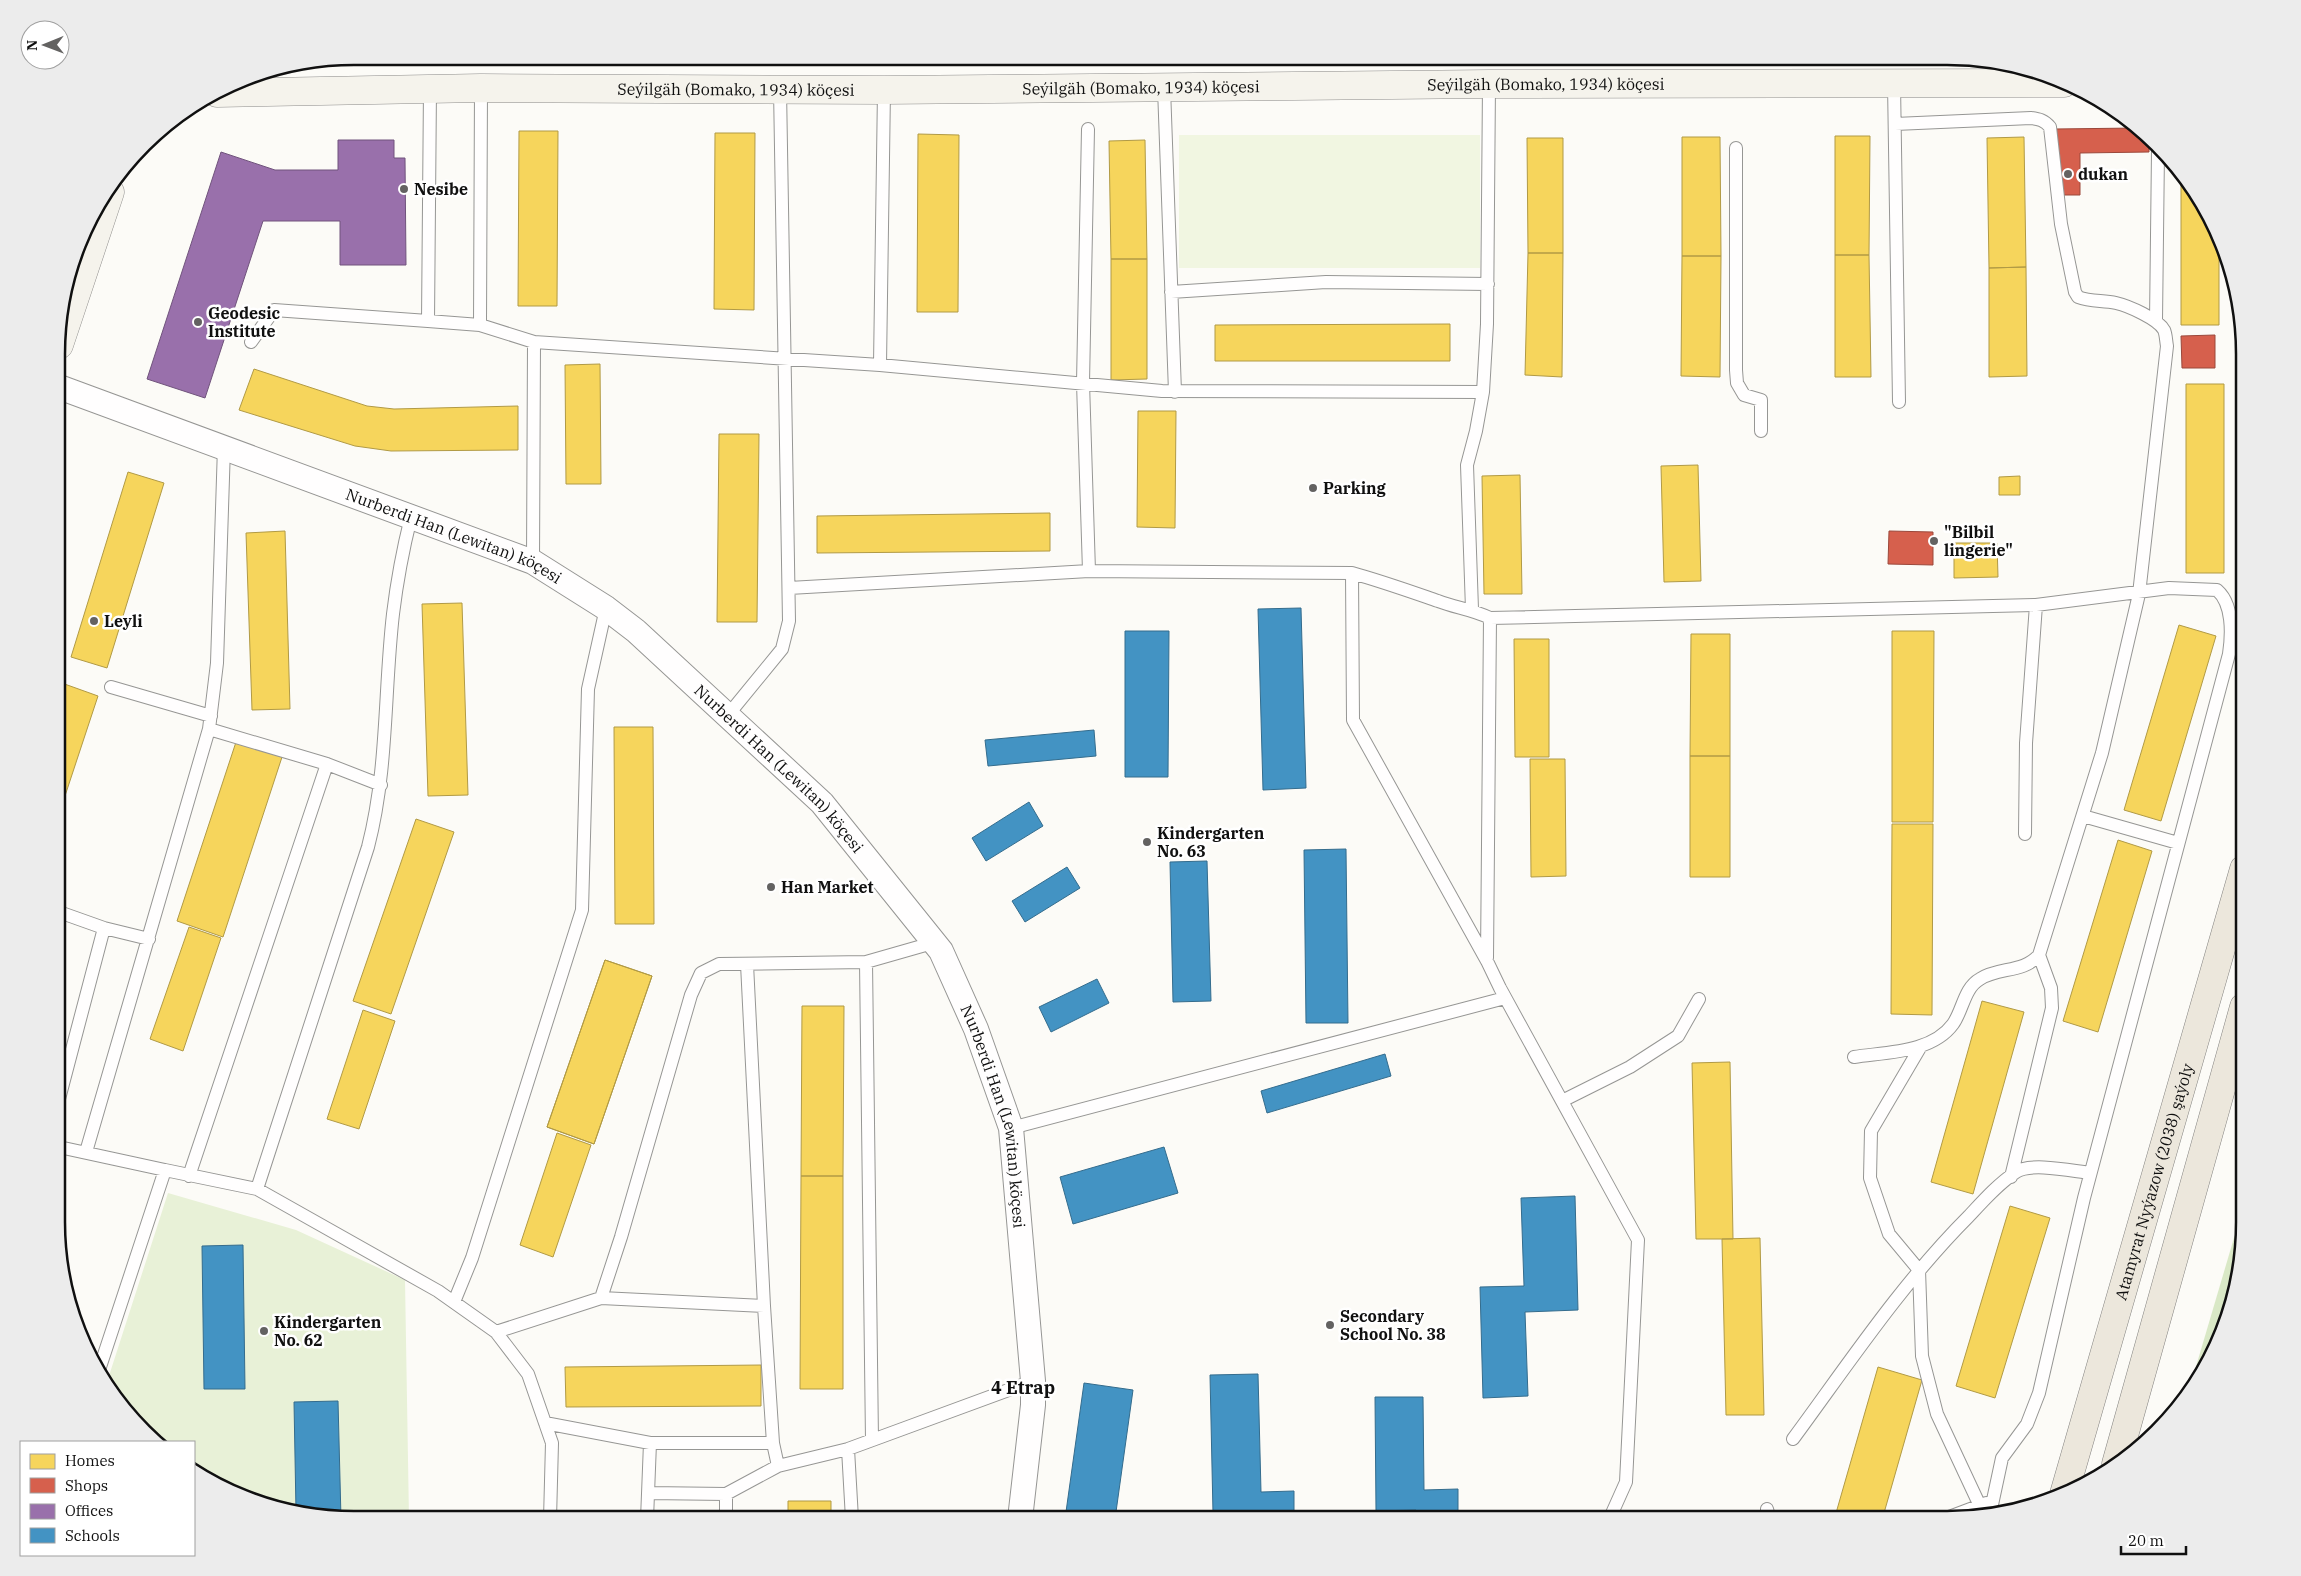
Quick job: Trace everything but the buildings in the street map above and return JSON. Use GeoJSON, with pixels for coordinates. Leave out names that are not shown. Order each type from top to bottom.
{"type":"FeatureCollection","features":[{"type":"Feature","properties":{"kind":"main road","name":"Atamyrat Nyýazow (2038) şaýoly"},"geometry":{"type":"LineString","coordinates":[[2067,1485],[2236,897]]}},
{"type":"Feature","properties":{"kind":"main road"},"geometry":{"type":"LineString","coordinates":[[2119,1454],[2236,1036]]}},
{"type":"Feature","properties":{"kind":"street","name":"Seýilgäh (Bomako, 1934) köçesi"},"geometry":{"type":"LineString","coordinates":[[231,93],[430,88],[884,90],[1490,84],[2048,83]]}},
{"type":"Feature","properties":{"kind":"street"},"geometry":{"type":"LineString","coordinates":[[67,322],[104,210]]}},
{"type":"Feature","properties":{"kind":"street","name":"Nurberdi Han (Lewitan) köçesi"},"geometry":{"type":"LineString","coordinates":[[65,389],[533,562],[606,608],[636,631],[822,803],[936,942],[976,1029],[1010,1128],[1033,1381],[1033,1405],[1021,1511]]}},
{"type":"Feature","properties":{"kind":"lane"},"geometry":{"type":"LineString","coordinates":[[1472,609],[1466,465],[1476,430],[1482,392],[1488,284],[1490,84]]}},
{"type":"Feature","properties":{"kind":"lane"},"geometry":{"type":"LineString","coordinates":[[1894,84],[1900,402]]}},
{"type":"Feature","properties":{"kind":"lane"},"geometry":{"type":"LineString","coordinates":[[428,321],[430,88]]}},
{"type":"Feature","properties":{"kind":"lane"},"geometry":{"type":"LineString","coordinates":[[480,325],[481,88]]}},
{"type":"Feature","properties":{"kind":"lane"},"geometry":{"type":"LineString","coordinates":[[1164,88],[1175,392]]}},
{"type":"Feature","properties":{"kind":"lane"},"geometry":{"type":"LineString","coordinates":[[728,716],[782,649],[789,621],[780,89]]}},
{"type":"Feature","properties":{"kind":"lane"},"geometry":{"type":"LineString","coordinates":[[880,365],[884,90]]}},
{"type":"Feature","properties":{"kind":"lane"},"geometry":{"type":"LineString","coordinates":[[1854,1057],[1921,1046],[1942,1035],[1954,1024],[1964,1000],[1977,980],[1996,971],[2025,966],[2034,962],[2039,955],[2102,754],[2139,594],[2167,346],[2164,331],[2156,321],[2117,303],[2087,300],[2078,297],[2074,292],[2062,224],[2050,127],[2047,123],[2040,119],[2031,118],[1895,124]]}},
{"type":"Feature","properties":{"kind":"lane"},"geometry":{"type":"LineString","coordinates":[[1088,129],[1083,383],[1090,571]]}},
{"type":"Feature","properties":{"kind":"lane"},"geometry":{"type":"LineString","coordinates":[[1736,148],[1737,384],[1744,395],[1761,400],[1761,431]]}},
{"type":"Feature","properties":{"kind":"lane"},"geometry":{"type":"LineString","coordinates":[[2156,321],[2158,157]]}},
{"type":"Feature","properties":{"kind":"lane"},"geometry":{"type":"LineString","coordinates":[[1172,292],[1326,282],[1488,284]]}},
{"type":"Feature","properties":{"kind":"lane"},"geometry":{"type":"LineString","coordinates":[[250,342],[274,310],[480,325],[534,342],[880,365],[1175,392],[1482,392]]}},
{"type":"Feature","properties":{"kind":"lane"},"geometry":{"type":"LineString","coordinates":[[533,562],[534,342]]}},
{"type":"Feature","properties":{"kind":"lane"},"geometry":{"type":"LineString","coordinates":[[86,1152],[210,722],[216,663],[224,447]]}},
{"type":"Feature","properties":{"kind":"lane"},"geometry":{"type":"LineString","coordinates":[[257,1190],[368,847],[377,813],[381,785],[393,616],[399,566],[411,517]]}},
{"type":"Feature","properties":{"kind":"lane"},"geometry":{"type":"LineString","coordinates":[[789,588],[1090,571],[1352,573],[1392,584],[1440,602],[1472,609],[1490,618],[2036,605],[2139,594],[2169,588],[2217,590],[2222,594],[2230,620],[2229,654],[2090,1173],[2039,1393],[2027,1424],[2002,1458],[1993,1499],[1986,1509]]}},
{"type":"Feature","properties":{"kind":"lane"},"geometry":{"type":"LineString","coordinates":[[1352,573],[1353,720],[1487,961],[1505,998],[1638,1240],[1626,1482],[1621,1511]]}},
{"type":"Feature","properties":{"kind":"lane"},"geometry":{"type":"LineString","coordinates":[[2024,834],[2026,743],[2036,605]]}},
{"type":"Feature","properties":{"kind":"lane"},"geometry":{"type":"LineString","coordinates":[[454,1302],[472,1258],[582,910],[588,689],[606,608]]}},
{"type":"Feature","properties":{"kind":"lane"},"geometry":{"type":"LineString","coordinates":[[1487,961],[1490,618]]}},
{"type":"Feature","properties":{"kind":"lane"},"geometry":{"type":"LineString","coordinates":[[111,687],[381,785]]}},
{"type":"Feature","properties":{"kind":"lane"},"geometry":{"type":"LineString","coordinates":[[189,1176],[327,764]]}},
{"type":"Feature","properties":{"kind":"lane"},"geometry":{"type":"LineString","coordinates":[[2083,816],[2178,843]]}},
{"type":"Feature","properties":{"kind":"lane"},"geometry":{"type":"LineString","coordinates":[[65,914],[104,928],[148,939]]}},
{"type":"Feature","properties":{"kind":"lane"},"geometry":{"type":"LineString","coordinates":[[65,1076],[104,928]]}},
{"type":"Feature","properties":{"kind":"lane"},"geometry":{"type":"LineString","coordinates":[[601,1298],[621,1237],[691,995],[701,973],[718,964],[866,962],[936,942]]}},
{"type":"Feature","properties":{"kind":"lane"},"geometry":{"type":"LineString","coordinates":[[2011,1177],[2052,1008],[2051,988],[2039,955]]}},
{"type":"Feature","properties":{"kind":"lane"},"geometry":{"type":"LineString","coordinates":[[866,962],[872,1440]]}},
{"type":"Feature","properties":{"kind":"lane"},"geometry":{"type":"LineString","coordinates":[[747,964],[764,1306],[773,1443],[778,1466]]}},
{"type":"Feature","properties":{"kind":"lane"},"geometry":{"type":"LineString","coordinates":[[1010,1128],[1505,998]]}},
{"type":"Feature","properties":{"kind":"lane"},"geometry":{"type":"LineString","coordinates":[[1562,1101],[1630,1067],[1678,1036],[1699,999]]}},
{"type":"Feature","properties":{"kind":"lane"},"geometry":{"type":"LineString","coordinates":[[1921,1046],[1871,1131],[1870,1178],[1889,1234],[1919,1270],[1922,1356],[1937,1414],[1985,1509]]}},
{"type":"Feature","properties":{"kind":"lane"},"geometry":{"type":"LineString","coordinates":[[65,1148],[257,1190],[438,1291],[496,1332],[528,1374],[552,1443],[550,1511]]}},
{"type":"Feature","properties":{"kind":"lane"},"geometry":{"type":"LineString","coordinates":[[1793,1438],[1919,1270],[1946,1239],[1993,1192],[2016,1172],[2031,1168],[2090,1173]]}},
{"type":"Feature","properties":{"kind":"lane"},"geometry":{"type":"LineString","coordinates":[[102,1362],[165,1170]]}},
{"type":"Feature","properties":{"kind":"lane"},"geometry":{"type":"LineString","coordinates":[[496,1332],[601,1298],[764,1306]]}},
{"type":"Feature","properties":{"kind":"lane"},"geometry":{"type":"LineString","coordinates":[[648,1493],[726,1494],[778,1466],[848,1449],[1033,1381]]}},
{"type":"Feature","properties":{"kind":"lane"},"geometry":{"type":"LineString","coordinates":[[545,1423],[650,1443],[773,1443]]}},
{"type":"Feature","properties":{"kind":"lane"},"geometry":{"type":"LineString","coordinates":[[647,1511],[650,1443]]}},
{"type":"Feature","properties":{"kind":"lane"},"geometry":{"type":"LineString","coordinates":[[848,1449],[852,1511]]}},
{"type":"Feature","properties":{"kind":"lane"},"geometry":{"type":"LineString","coordinates":[[1613,1511],[1626,1482]]}},
{"type":"Feature","properties":{"kind":"lane"},"geometry":{"type":"LineString","coordinates":[[726,1494],[726,1511]]}},
{"type":"Feature","properties":{"kind":"green space"},"geometry":{"type":"Polygon","coordinates":[[[354,65],[583,65],[337,66],[354,65]]]}},
{"type":"Feature","properties":{"kind":"green space"},"geometry":{"type":"Polygon","coordinates":[[[1179,135],[1480,135],[1480,268],[1179,268],[1179,135]]]}},
{"type":"Feature","properties":{"kind":"green space","name":"Kindergarten No. 62"},"geometry":{"type":"Polygon","coordinates":[[[168,1193],[296,1230],[405,1280],[409,1511],[316,1509],[261,1496],[226,1481],[195,1463],[195,1441],[166,1441],[164,1439],[125,1398],[109,1375],[168,1193]]]}},
{"type":"Feature","properties":{"kind":"green space"},"geometry":{"type":"Polygon","coordinates":[[[2235,1233],[2234,1260],[2221,1315],[2206,1350],[2195,1369],[2235,1233]]]}},
{"type":"Feature","properties":{"kind":"place","name":"dukan"},"geometry":{"type":"Point","coordinates":[2068,174]}},
{"type":"Feature","properties":{"kind":"place","name":"Nesibe"},"geometry":{"type":"Point","coordinates":[404,189]}},
{"type":"Feature","properties":{"kind":"place","name":"Geodesic Institute"},"geometry":{"type":"Point","coordinates":[198,322]}},
{"type":"Feature","properties":{"kind":"place","name":"Parking"},"geometry":{"type":"Point","coordinates":[1313,488]}},
{"type":"Feature","properties":{"kind":"place","name":"\"Bilbil lingerie\""},"geometry":{"type":"Point","coordinates":[1934,541]}},
{"type":"Feature","properties":{"kind":"place","name":"Leyli"},"geometry":{"type":"Point","coordinates":[94,621]}},
{"type":"Feature","properties":{"kind":"place","name":"Kindergarten No. 63"},"geometry":{"type":"Point","coordinates":[1147,842]}},
{"type":"Feature","properties":{"kind":"place","name":"Han Market"},"geometry":{"type":"Point","coordinates":[771,887]}},
{"type":"Feature","properties":{"kind":"place","name":"Secondary School No. 38"},"geometry":{"type":"Point","coordinates":[1330,1325]}},
{"type":"Feature","properties":{"kind":"place","name":"Kindergarten No. 62"},"geometry":{"type":"Point","coordinates":[264,1331]}},
{"type":"Feature","properties":{"kind":"district","name":"4 Etrap"},"geometry":{"type":"Point","coordinates":[1023,1387]}}]}
